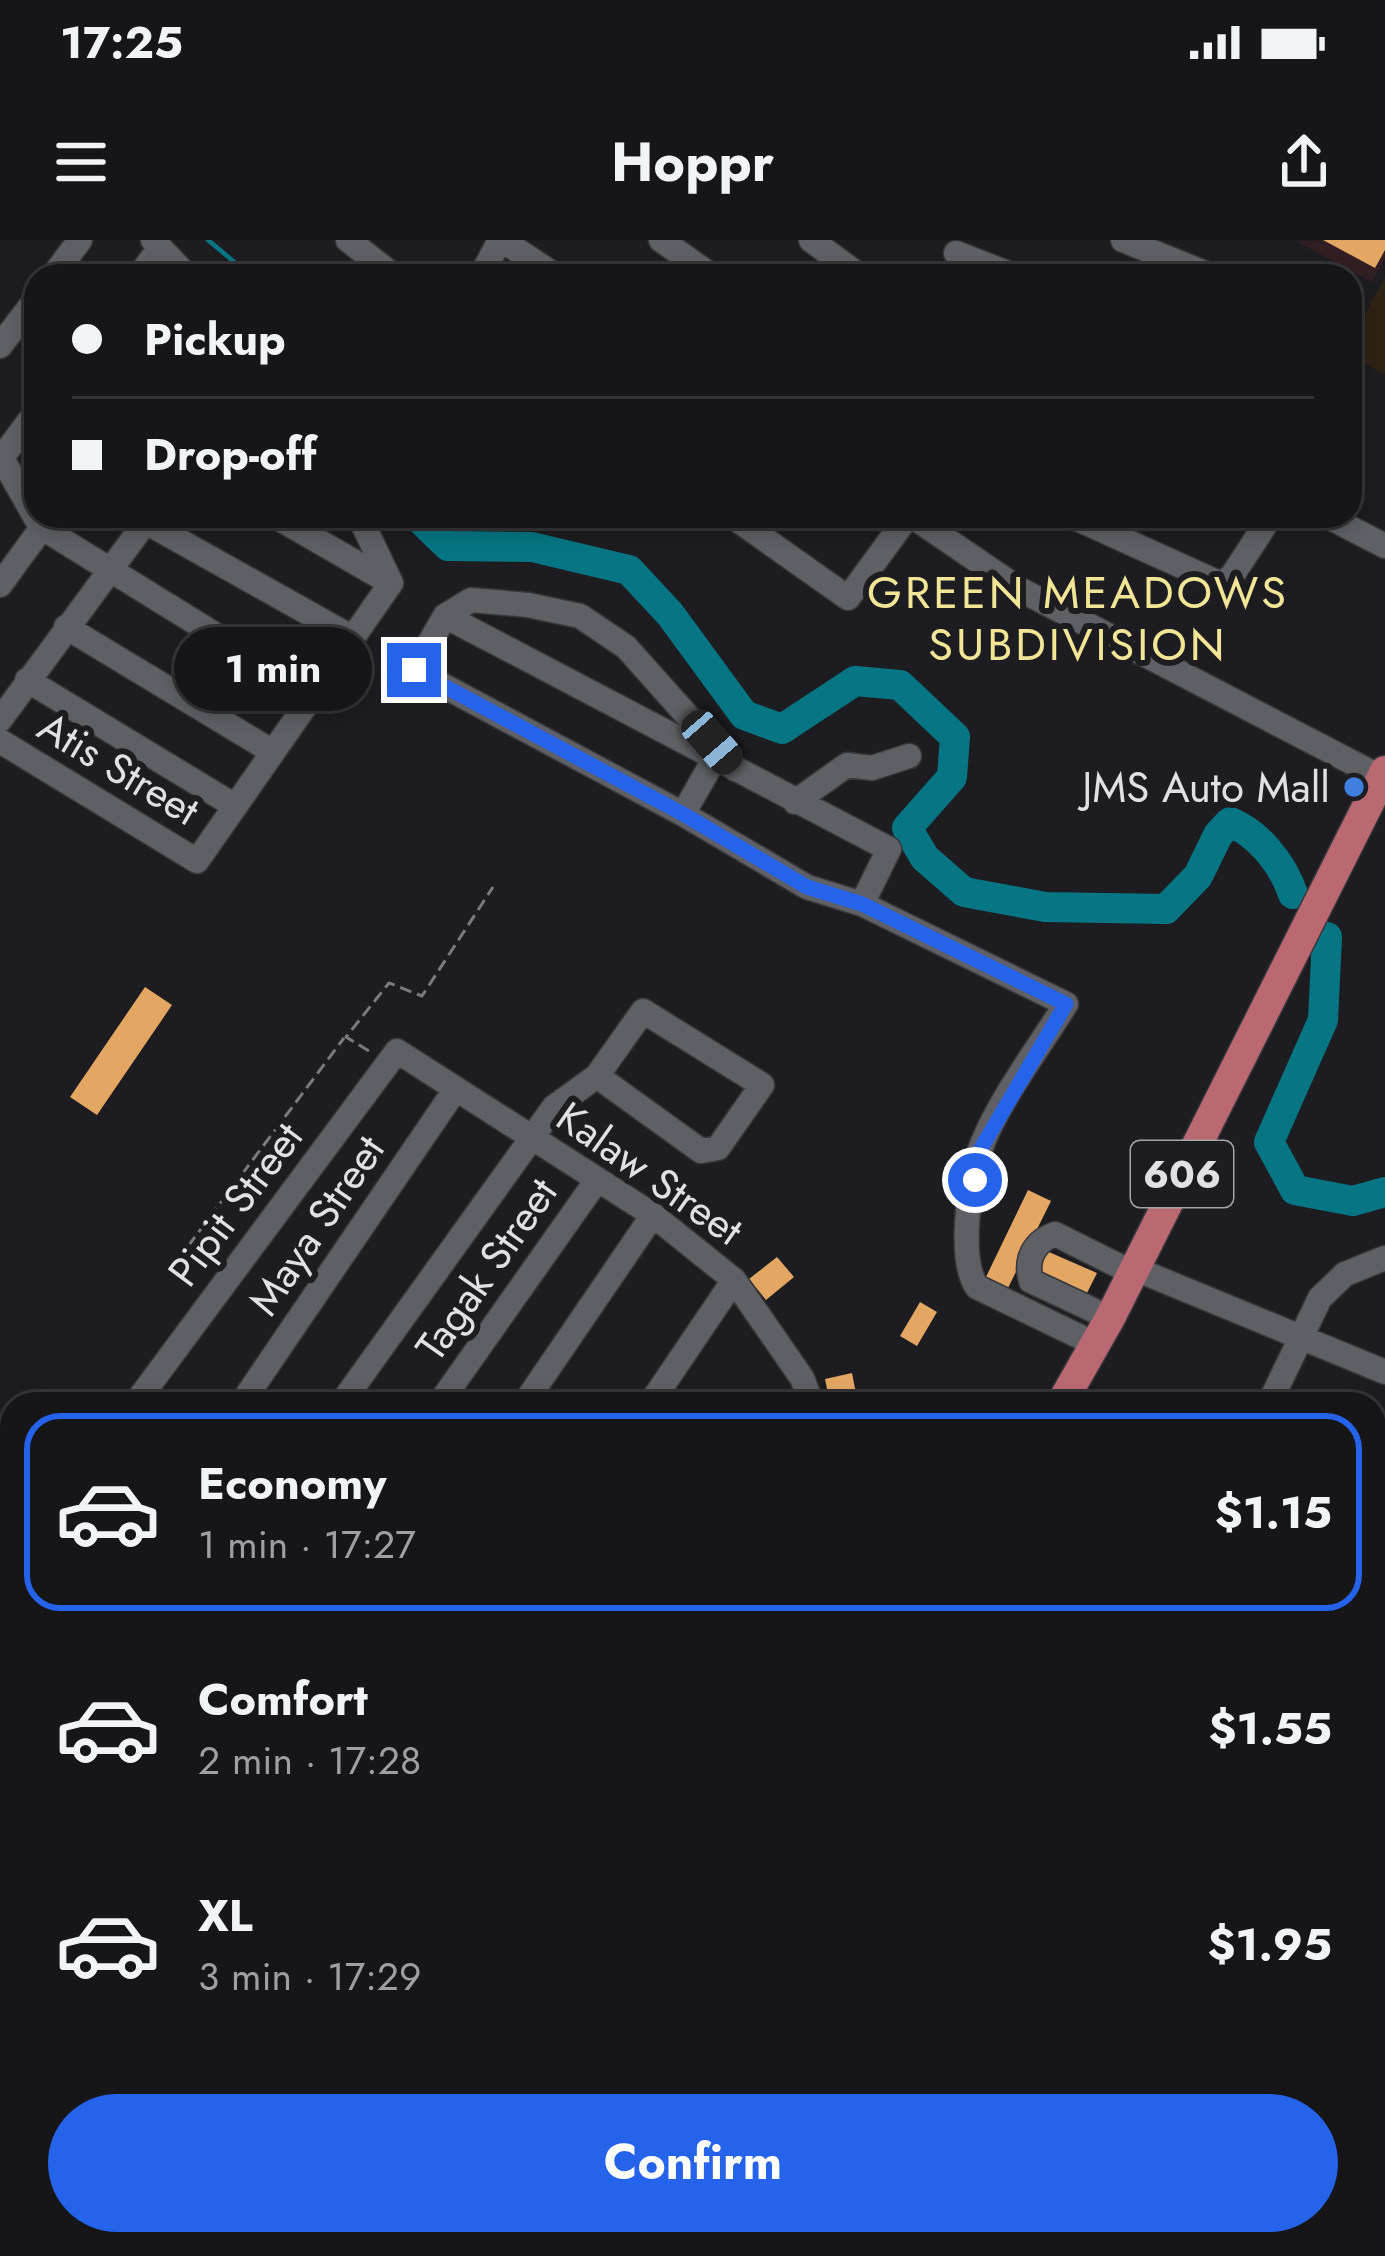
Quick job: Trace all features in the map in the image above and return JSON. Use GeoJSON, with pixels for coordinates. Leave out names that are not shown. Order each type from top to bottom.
{"type":"FeatureCollection","features":[{"type":"Feature","properties":{"kind":"main road","name":"606"},"geometry":{"type":"LineString","coordinates":[[1068,1392],[1383,774]]}},
{"type":"Feature","properties":{"kind":"street"},"geometry":{"type":"LineString","coordinates":[[348,240],[379,264]]}},
{"type":"Feature","properties":{"kind":"street"},"geometry":{"type":"LineString","coordinates":[[501,240],[538,264]]}},
{"type":"Feature","properties":{"kind":"street"},"geometry":{"type":"LineString","coordinates":[[661,240],[695,264]]}},
{"type":"Feature","properties":{"kind":"street"},"geometry":{"type":"LineString","coordinates":[[811,240],[844,264]]}},
{"type":"Feature","properties":{"kind":"street"},"geometry":{"type":"LineString","coordinates":[[1124,240],[1183,264]]}},
{"type":"Feature","properties":{"kind":"street"},"geometry":{"type":"LineString","coordinates":[[960,246],[993,264]]}},
{"type":"Feature","properties":{"kind":"street"},"geometry":{"type":"LineString","coordinates":[[0,346],[24,314]]}},
{"type":"Feature","properties":{"kind":"street"},"geometry":{"type":"LineString","coordinates":[[24,427],[1,457],[24,490]]}},
{"type":"Feature","properties":{"kind":"street"},"geometry":{"type":"LineString","coordinates":[[0,585],[42,528]]}},
{"type":"Feature","properties":{"kind":"street"},"geometry":{"type":"LineString","coordinates":[[54,528],[110,569],[313,695]]}},
{"type":"Feature","properties":{"kind":"street"},"geometry":{"type":"LineString","coordinates":[[0,720],[141,528]]}},
{"type":"Feature","properties":{"kind":"street"},"geometry":{"type":"LineString","coordinates":[[163,528],[352,638]]}},
{"type":"Feature","properties":{"kind":"street"},"geometry":{"type":"LineString","coordinates":[[296,528],[391,583]]}},
{"type":"Feature","properties":{"kind":"street"},"geometry":{"type":"LineString","coordinates":[[365,528],[391,583]]}},
{"type":"Feature","properties":{"kind":"street"},"geometry":{"type":"LineString","coordinates":[[749,528],[848,598],[901,528]]}},
{"type":"Feature","properties":{"kind":"street"},"geometry":{"type":"LineString","coordinates":[[928,528],[1019,589],[1383,774]]}},
{"type":"Feature","properties":{"kind":"street"},"geometry":{"type":"LineString","coordinates":[[1097,528],[1221,584],[1232,576],[1263,528]]}},
{"type":"Feature","properties":{"kind":"street"},"geometry":{"type":"LineString","coordinates":[[1350,528],[1385,546]]}},
{"type":"Feature","properties":{"kind":"street"},"geometry":{"type":"LineString","coordinates":[[27,680],[235,806],[391,583]]}},
{"type":"Feature","properties":{"kind":"street"},"geometry":{"type":"LineString","coordinates":[[725,764],[626,646],[580,616],[471,600],[445,616],[414,670],[683,814],[807,887],[862,904],[1066,1004],[980,1150],[967,1222],[968,1274],[977,1287],[1102,1331]]}},
{"type":"Feature","properties":{"kind":"street"},"geometry":{"type":"LineString","coordinates":[[445,616],[889,849],[862,904]]}},
{"type":"Feature","properties":{"kind":"street"},"geometry":{"type":"LineString","coordinates":[[66,627],[273,752]]}},
{"type":"Feature","properties":{"kind":"street","name":"Atis Street"},"geometry":{"type":"LineString","coordinates":[[0,741],[197,861],[235,806]]}},
{"type":"Feature","properties":{"kind":"street"},"geometry":{"type":"LineString","coordinates":[[795,802],[847,765],[872,768],[909,756]]}},
{"type":"Feature","properties":{"kind":"street"},"geometry":{"type":"LineString","coordinates":[[683,814],[725,764]]}},
{"type":"Feature","properties":{"kind":"street"},"geometry":{"type":"LineString","coordinates":[[349,1392],[554,1107],[597,1076],[643,1011],[762,1085],[718,1148],[701,1151],[597,1076]]}},
{"type":"Feature","properties":{"kind":"street","name":"Kalaw Street"},"geometry":{"type":"LineString","coordinates":[[393,1057],[532,1136],[653,1215],[734,1280],[807,1392]]}},
{"type":"Feature","properties":{"kind":"street","name":"Pipit Street"},"geometry":{"type":"LineString","coordinates":[[144,1392],[393,1057]]}},
{"type":"Feature","properties":{"kind":"street","name":"Maya Street"},"geometry":{"type":"LineString","coordinates":[[249,1392],[455,1090]]}},
{"type":"Feature","properties":{"kind":"street","name":"Tagak Street"},"geometry":{"type":"LineString","coordinates":[[447,1392],[597,1180]]}},
{"type":"Feature","properties":{"kind":"street"},"geometry":{"type":"LineString","coordinates":[[532,1392],[653,1215]]}},
{"type":"Feature","properties":{"kind":"street"},"geometry":{"type":"LineString","coordinates":[[1102,1331],[1031,1281],[1031,1254],[1041,1241],[1055,1234],[1385,1372]]}},
{"type":"Feature","properties":{"kind":"street"},"geometry":{"type":"LineString","coordinates":[[1274,1392],[1320,1298],[1345,1274],[1385,1258]]}},
{"type":"Feature","properties":{"kind":"street"},"geometry":{"type":"LineString","coordinates":[[658,1392],[734,1280]]}},
{"type":"Feature","properties":{"kind":"path"},"geometry":{"type":"LineString","coordinates":[[177,1261],[389,983],[422,996],[493,886]]}},
{"type":"Feature","properties":{"kind":"path"},"geometry":{"type":"LineString","coordinates":[[346,1037],[393,1057]]}},
{"type":"Feature","properties":{"kind":"shaded area"},"geometry":{"type":"Polygon","coordinates":[[[1385,240],[1385,259],[1372,282],[1362,277],[1362,264],[1339,264],[1296,241],[1385,240]]]}},
{"type":"Feature","properties":{"kind":"shaded area"},"geometry":{"type":"Polygon","coordinates":[[[1385,277],[1385,374],[1362,363],[1362,319],[1385,277]]]}},
{"type":"Feature","properties":{"kind":"building"},"geometry":{"type":"Polygon","coordinates":[[[1323,240],[1385,240],[1385,250],[1375,268],[1323,240]]]}},
{"type":"Feature","properties":{"kind":"building"},"geometry":{"type":"Polygon","coordinates":[[[145,987],[172,1005],[97,1115],[70,1097],[145,987]]]}},
{"type":"Feature","properties":{"kind":"building"},"geometry":{"type":"Polygon","coordinates":[[[1028,1190],[1051,1201],[1007,1290],[985,1279],[1028,1190]]]}},
{"type":"Feature","properties":{"kind":"building"},"geometry":{"type":"Polygon","coordinates":[[[1042,1249],[1097,1273],[1087,1293],[1033,1269],[1042,1249]]]}},
{"type":"Feature","properties":{"kind":"building"},"geometry":{"type":"Polygon","coordinates":[[[777,1257],[794,1277],[766,1300],[749,1279],[777,1257]]]}},
{"type":"Feature","properties":{"kind":"building"},"geometry":{"type":"Polygon","coordinates":[[[920,1302],[937,1312],[917,1346],[900,1336],[920,1302]]]}},
{"type":"Feature","properties":{"kind":"building"},"geometry":{"type":"Polygon","coordinates":[[[852,1373],[856,1392],[828,1392],[825,1379],[852,1373]]]}},
{"type":"Feature","properties":{"kind":"waterway"},"geometry":{"type":"LineString","coordinates":[[208,240],[237,264]]}},
{"type":"Feature","properties":{"kind":"waterway"},"geometry":{"type":"LineString","coordinates":[[429,528],[448,546],[532,547],[629,570],[670,614],[744,715],[782,729],[855,681],[900,685],[955,737],[952,777],[907,828],[925,858],[964,892],[1045,907],[1166,909],[1198,876],[1218,835],[1230,822],[1268,851],[1293,894]]}},
{"type":"Feature","properties":{"kind":"waterway"},"geometry":{"type":"LineString","coordinates":[[1327,937],[1323,1020],[1269,1142],[1295,1190],[1353,1201],[1385,1192]]}},
{"type":"Feature","properties":{"kind":"place","name":"JMS Auto Mall"},"geometry":{"type":"Point","coordinates":[1354,787]}},
{"type":"Feature","properties":{"kind":"district","name":"GREEN MEADOWS SUBDIVISION"},"geometry":{"type":"Point","coordinates":[1078,618]}},
{"type":"Feature","properties":{"kind":"route"},"geometry":{"type":"LineString","coordinates":[[414,670],[683,814],[807,887],[862,904],[1066,1004],[980,1150],[975,1180]]}}]}
